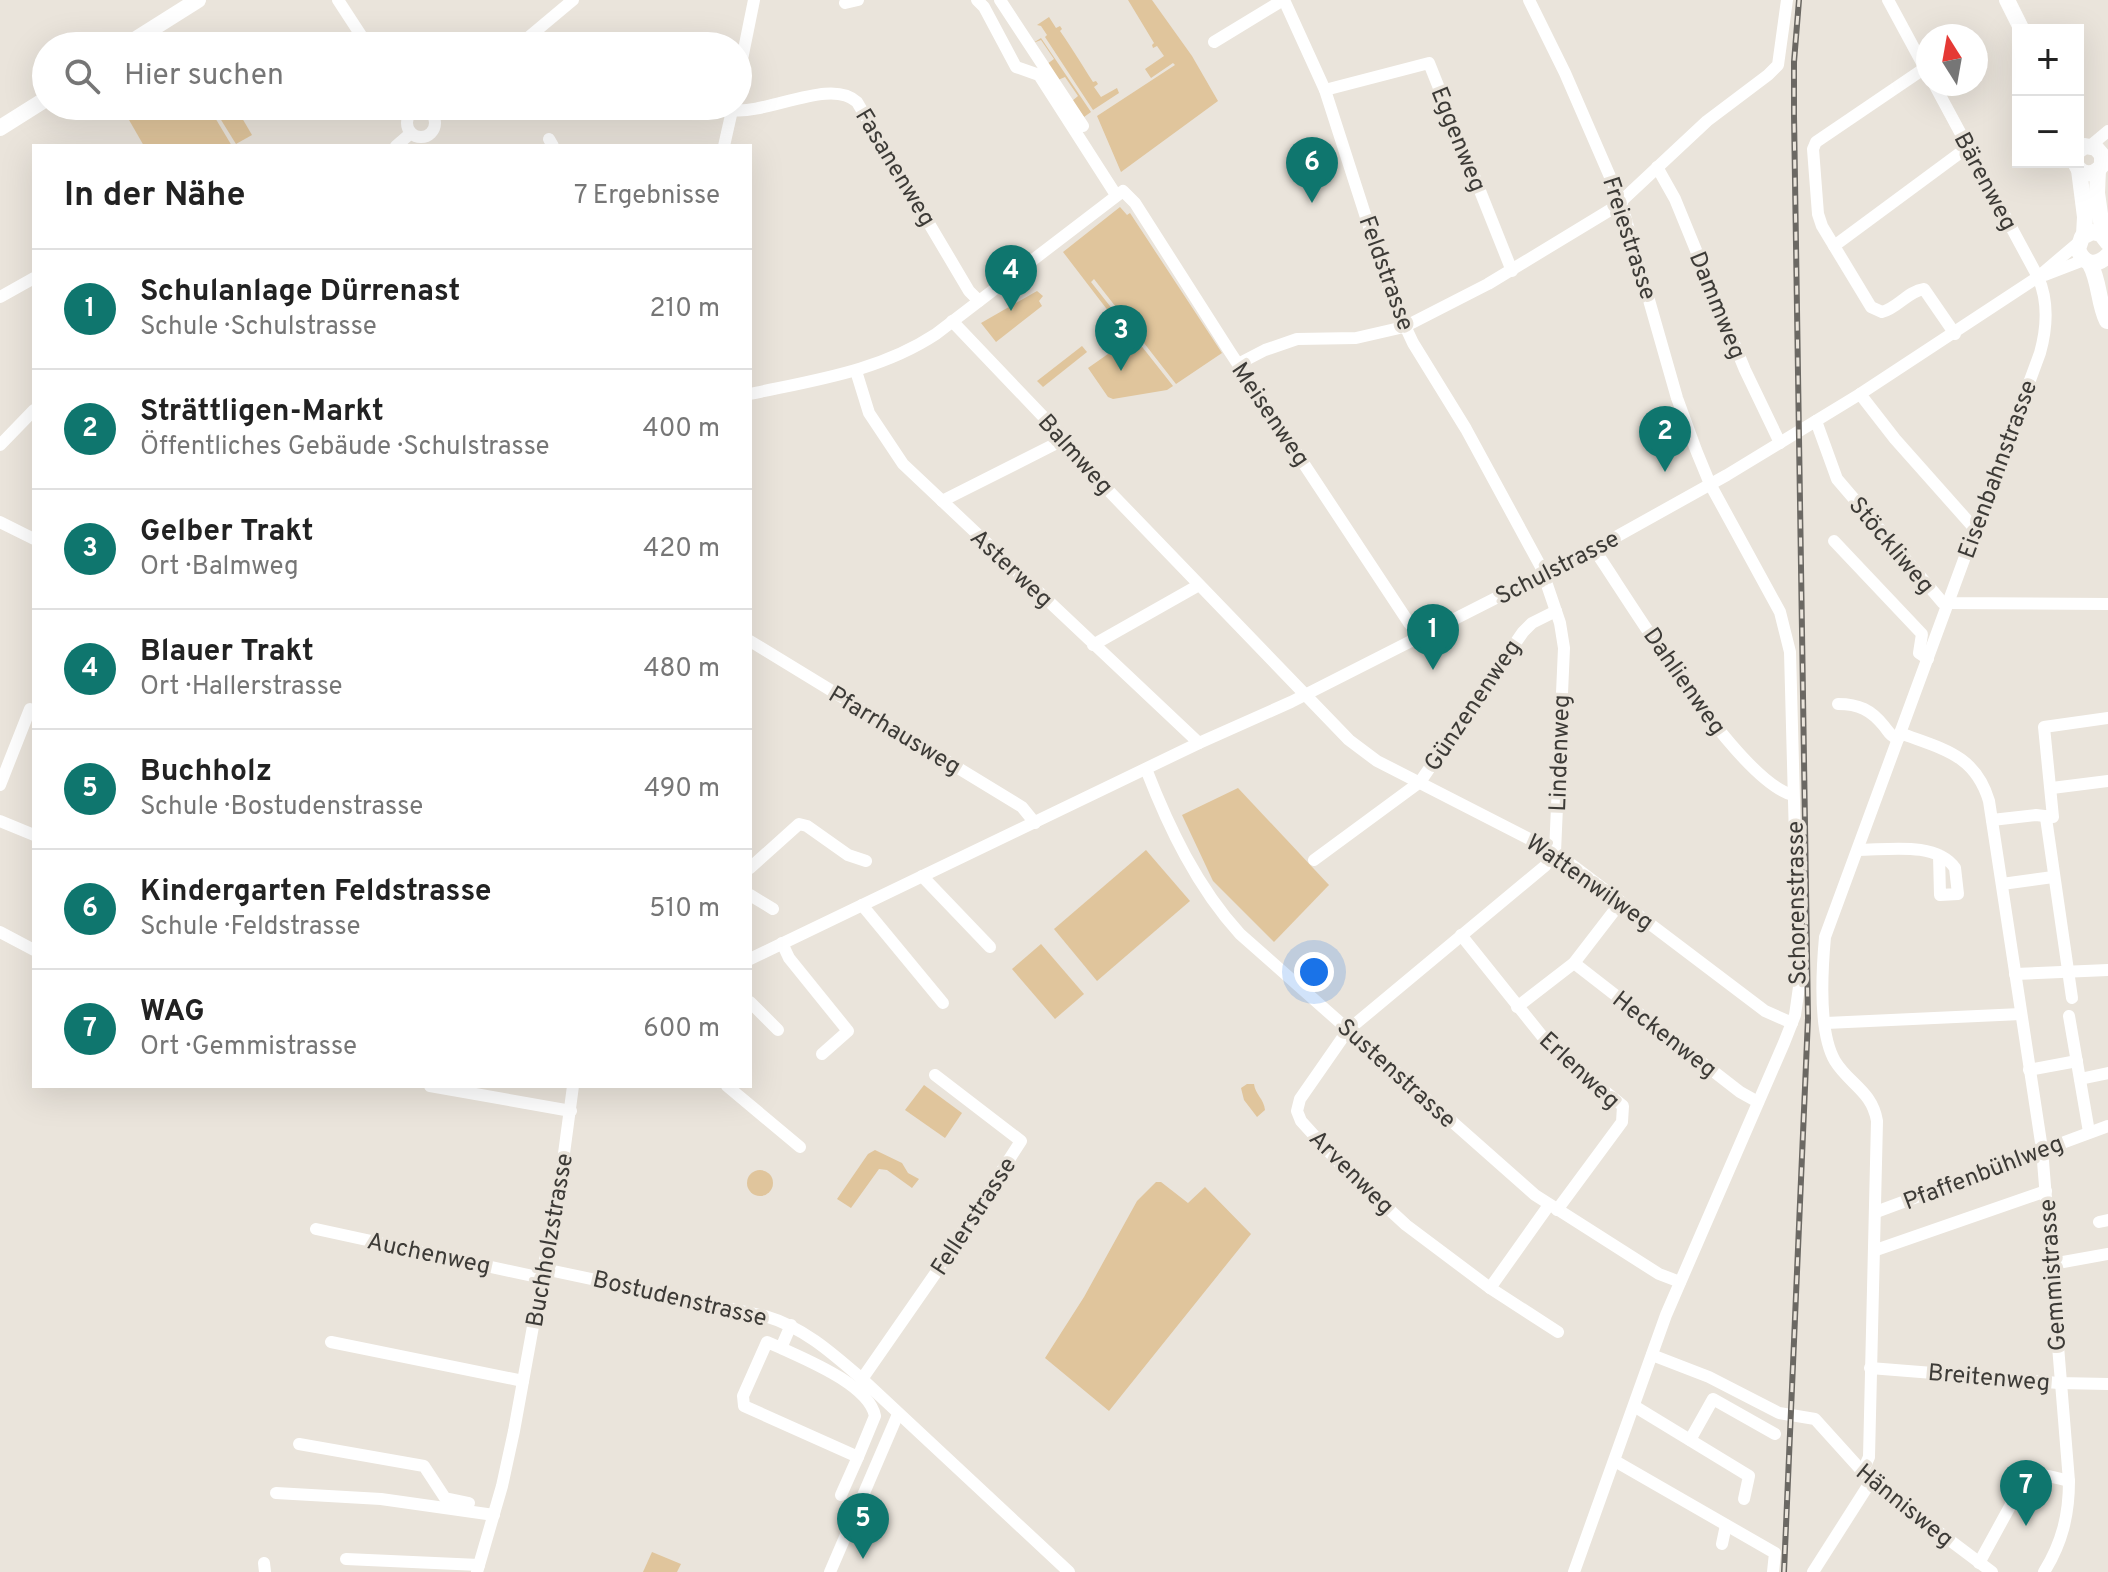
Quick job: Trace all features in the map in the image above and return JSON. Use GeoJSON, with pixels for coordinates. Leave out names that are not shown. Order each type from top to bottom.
{"type":"FeatureCollection","features":[{"type":"Feature","properties":{"kind":"main road"},"geometry":{"type":"LineString","coordinates":[[147,32],[198,0]]}},
{"type":"Feature","properties":{"kind":"main road"},"geometry":{"type":"LineString","coordinates":[[2007,0],[2019,24]]}},
{"type":"Feature","properties":{"kind":"main road"},"geometry":{"type":"LineString","coordinates":[[0,128],[32,108]]}},
{"type":"Feature","properties":{"kind":"main road"},"geometry":{"type":"LineString","coordinates":[[2080,168],[2087,174],[2092,150]]}},
{"type":"Feature","properties":{"kind":"main road"},"geometry":{"type":"LineString","coordinates":[[2092,150],[2106,239]]}},
{"type":"Feature","properties":{"kind":"main road"},"geometry":{"type":"LineString","coordinates":[[2077,168],[2085,217],[2079,253],[2095,274],[2100,307],[2108,323]]}},
{"type":"Feature","properties":{"kind":"main road"},"geometry":{"type":"LineString","coordinates":[[2081,239],[2092,232],[2106,239]]}},
{"type":"Feature","properties":{"kind":"main road"},"geometry":{"type":"LineString","coordinates":[[2087,262],[2099,262],[2108,256]]}},
{"type":"Feature","properties":{"kind":"street"},"geometry":{"type":"LineString","coordinates":[[338,0],[359,32]]}},
{"type":"Feature","properties":{"kind":"street"},"geometry":{"type":"LineString","coordinates":[[535,32],[573,0]]}},
{"type":"Feature","properties":{"kind":"street"},"geometry":{"type":"LineString","coordinates":[[748,32],[754,0]]}},
{"type":"Feature","properties":{"kind":"street","name":"Meisenweg"},"geometry":{"type":"LineString","coordinates":[[977,0],[1016,67],[1039,75],[1120,193],[1135,203],[1409,623],[1421,636]]}},
{"type":"Feature","properties":{"kind":"street"},"geometry":{"type":"LineString","coordinates":[[1000,0],[1083,126]]}},
{"type":"Feature","properties":{"kind":"street"},"geometry":{"type":"LineString","coordinates":[[1214,42],[1283,0]]}},
{"type":"Feature","properties":{"kind":"street","name":"Feldstrasse"},"geometry":{"type":"LineString","coordinates":[[1283,0],[1325,90],[1404,327],[1480,453],[1544,574]]}},
{"type":"Feature","properties":{"kind":"street","name":"Freiestrasse"},"geometry":{"type":"LineString","coordinates":[[1529,0],[1556,52],[1621,202],[1680,407],[1710,484]]}},
{"type":"Feature","properties":{"kind":"street"},"geometry":{"type":"LineString","coordinates":[[1238,364],[1297,339],[1356,338],[1404,327],[1512,271],[1621,202],[1707,121],[1778,65],[1787,0]]}},
{"type":"Feature","properties":{"kind":"street"},"geometry":{"type":"LineString","coordinates":[[1888,0],[1916,52]]}},
{"type":"Feature","properties":{"kind":"street","name":"Eggenweg"},"geometry":{"type":"LineString","coordinates":[[1325,90],[1429,63],[1512,271]]}},
{"type":"Feature","properties":{"kind":"street"},"geometry":{"type":"LineString","coordinates":[[1916,77],[1816,142],[1813,149],[1818,214],[1834,246],[1876,310],[1888,311],[1924,289],[1955,334]]}},
{"type":"Feature","properties":{"kind":"street","name":"Fasanenweg"},"geometry":{"type":"LineString","coordinates":[[752,110],[833,92],[850,95],[969,291],[979,301]]}},
{"type":"Feature","properties":{"kind":"street","name":"Bärenweg"},"geometry":{"type":"LineString","coordinates":[[1940,96],[2038,277]]}},
{"type":"Feature","properties":{"kind":"street"},"geometry":{"type":"LineString","coordinates":[[434,120],[435,144]]}},
{"type":"Feature","properties":{"kind":"street"},"geometry":{"type":"LineString","coordinates":[[724,144],[729,120]]}},
{"type":"Feature","properties":{"kind":"street"},"geometry":{"type":"LineString","coordinates":[[415,134],[427,135],[433,129]]}},
{"type":"Feature","properties":{"kind":"street"},"geometry":{"type":"LineString","coordinates":[[2092,150],[2108,131]]}},
{"type":"Feature","properties":{"kind":"street"},"geometry":{"type":"LineString","coordinates":[[1834,246],[1968,147]]}},
{"type":"Feature","properties":{"kind":"street","name":"Dammweg"},"geometry":{"type":"LineString","coordinates":[[1657,167],[1675,199],[1745,370],[1780,443]]}},
{"type":"Feature","properties":{"kind":"street"},"geometry":{"type":"LineString","coordinates":[[752,394],[856,371],[890,360],[925,341],[1120,193]]}},
{"type":"Feature","properties":{"kind":"street","name":"Schulstrasse"},"geometry":{"type":"LineString","coordinates":[[752,958],[784,947],[862,905],[1306,694],[1594,549],[1780,443],[1955,334],[2038,277],[2081,239]]}},
{"type":"Feature","properties":{"kind":"street","name":"Schulstrasse"},"geometry":{"type":"LineString","coordinates":[[2038,277],[2087,262]]}},
{"type":"Feature","properties":{"kind":"street","name":"Eisenbahnstrasse"},"geometry":{"type":"LineString","coordinates":[[1813,1572],[1867,1477],[1876,1250],[1875,1109],[1869,1097],[1835,1060],[1826,1023],[1825,937],[2045,335],[2045,305],[2038,277]]}},
{"type":"Feature","properties":{"kind":"street"},"geometry":{"type":"LineString","coordinates":[[0,297],[32,279]]}},
{"type":"Feature","properties":{"kind":"street","name":"Balmweg"},"geometry":{"type":"LineString","coordinates":[[952,321],[1199,585],[1306,694]]}},
{"type":"Feature","properties":{"kind":"street","name":"Asterweg"},"geometry":{"type":"LineString","coordinates":[[856,371],[869,413],[903,464],[1199,743]]}},
{"type":"Feature","properties":{"kind":"street"},"geometry":{"type":"LineString","coordinates":[[1860,394],[1895,439],[1975,529]]}},
{"type":"Feature","properties":{"kind":"street"},"geometry":{"type":"LineString","coordinates":[[0,445],[32,412]]}},
{"type":"Feature","properties":{"kind":"street","name":"Stöckliweg"},"geometry":{"type":"LineString","coordinates":[[1816,421],[1837,479],[1939,600],[1948,604],[2108,604]]}},
{"type":"Feature","properties":{"kind":"street"},"geometry":{"type":"LineString","coordinates":[[942,501],[1063,440]]}},
{"type":"Feature","properties":{"kind":"street","name":"Schorenstrasse"},"geometry":{"type":"LineString","coordinates":[[1574,1572],[1680,1282],[1792,1023],[1799,987],[1790,652],[1786,629],[1774,600],[1710,484]]}},
{"type":"Feature","properties":{"kind":"street"},"geometry":{"type":"LineString","coordinates":[[0,522],[32,538]]}},
{"type":"Feature","properties":{"kind":"street"},"geometry":{"type":"LineString","coordinates":[[1834,541],[1922,634],[1919,653],[1928,659]]}},
{"type":"Feature","properties":{"kind":"street","name":"Dahlienweg"},"geometry":{"type":"LineString","coordinates":[[1594,549],[1722,736],[1770,783],[1793,795]]}},
{"type":"Feature","properties":{"kind":"street","name":"Lindenweg"},"geometry":{"type":"LineString","coordinates":[[1544,574],[1564,648],[1555,852]]}},
{"type":"Feature","properties":{"kind":"street"},"geometry":{"type":"LineString","coordinates":[[1093,645],[1199,585]]}},
{"type":"Feature","properties":{"kind":"street","name":"Günzenenweg"},"geometry":{"type":"LineString","coordinates":[[1314,860],[1420,782],[1523,632],[1532,623],[1556,611]]}},
{"type":"Feature","properties":{"kind":"street","name":"Pfarrhausweg"},"geometry":{"type":"LineString","coordinates":[[752,642],[1022,807],[1035,823]]}},
{"type":"Feature","properties":{"kind":"street","name":"Wattenwilweg"},"geometry":{"type":"LineString","coordinates":[[1306,694],[1365,753],[1555,852],[1765,1011],[1792,1023]]}},
{"type":"Feature","properties":{"kind":"street"},"geometry":{"type":"LineString","coordinates":[[1838,704],[1864,707],[1891,736],[1899,736]]}},
{"type":"Feature","properties":{"kind":"street"},"geometry":{"type":"LineString","coordinates":[[0,785],[30,709]]}},
{"type":"Feature","properties":{"kind":"street"},"geometry":{"type":"LineString","coordinates":[[1992,820],[2036,815],[2053,817],[2044,727],[2108,718]]}},
{"type":"Feature","properties":{"kind":"street","name":"Gemmistrasse"},"geometry":{"type":"LineString","coordinates":[[1899,736],[1951,753],[1975,770],[1984,784],[1992,820],[2042,1149],[2069,1481],[2062,1537],[2044,1572]]}},
{"type":"Feature","properties":{"kind":"street","name":"Sustenstrasse"},"geometry":{"type":"LineString","coordinates":[[1146,769],[1196,875],[1220,912],[1240,934],[1553,1207],[1659,1274],[1680,1282]]}},
{"type":"Feature","properties":{"kind":"street"},"geometry":{"type":"LineString","coordinates":[[2052,788],[2108,781]]}},
{"type":"Feature","properties":{"kind":"street"},"geometry":{"type":"LineString","coordinates":[[2046,818],[2072,998]]}},
{"type":"Feature","properties":{"kind":"street"},"geometry":{"type":"LineString","coordinates":[[0,821],[32,834]]}},
{"type":"Feature","properties":{"kind":"street"},"geometry":{"type":"LineString","coordinates":[[752,866],[799,824],[807,826],[848,855],[866,861]]}},
{"type":"Feature","properties":{"kind":"street"},"geometry":{"type":"LineString","coordinates":[[1858,850],[1913,850],[1939,855]]}},
{"type":"Feature","properties":{"kind":"street"},"geometry":{"type":"LineString","coordinates":[[1348,1030],[1545,866],[1555,852]]}},
{"type":"Feature","properties":{"kind":"street"},"geometry":{"type":"LineString","coordinates":[[922,876],[990,947]]}},
{"type":"Feature","properties":{"kind":"street"},"geometry":{"type":"LineString","coordinates":[[2002,884],[2053,877]]}},
{"type":"Feature","properties":{"kind":"street"},"geometry":{"type":"LineString","coordinates":[[752,896],[773,909]]}},
{"type":"Feature","properties":{"kind":"street"},"geometry":{"type":"LineString","coordinates":[[1517,1007],[1574,963],[1621,902]]}},
{"type":"Feature","properties":{"kind":"street"},"geometry":{"type":"LineString","coordinates":[[862,905],[943,1003]]}},
{"type":"Feature","properties":{"kind":"street"},"geometry":{"type":"LineString","coordinates":[[0,932],[32,949]]}},
{"type":"Feature","properties":{"kind":"street","name":"Erlenweg"},"geometry":{"type":"LineString","coordinates":[[1461,935],[1517,1007],[1570,1063],[1620,1102],[1625,1111],[1622,1122],[1553,1207]]}},
{"type":"Feature","properties":{"kind":"street"},"geometry":{"type":"LineString","coordinates":[[784,947],[798,959],[856,1031]]}},
{"type":"Feature","properties":{"kind":"street"},"geometry":{"type":"LineString","coordinates":[[784,947],[789,958],[848,1031],[822,1054]]}},
{"type":"Feature","properties":{"kind":"street","name":"Heckenweg"},"geometry":{"type":"LineString","coordinates":[[1574,963],[1740,1092],[1758,1102]]}},
{"type":"Feature","properties":{"kind":"street"},"geometry":{"type":"LineString","coordinates":[[2015,974],[2108,970]]}},
{"type":"Feature","properties":{"kind":"street"},"geometry":{"type":"LineString","coordinates":[[752,1004],[778,1030]]}},
{"type":"Feature","properties":{"kind":"street"},"geometry":{"type":"LineString","coordinates":[[1826,1023],[2021,1014]]}},
{"type":"Feature","properties":{"kind":"street"},"geometry":{"type":"LineString","coordinates":[[2069,1016],[2078,1070]]}},
{"type":"Feature","properties":{"kind":"street","name":"Arvenweg"},"geometry":{"type":"LineString","coordinates":[[1348,1030],[1300,1099],[1298,1116],[1340,1164],[1390,1211],[1462,1268],[1558,1332]]}},
{"type":"Feature","properties":{"kind":"street"},"geometry":{"type":"LineString","coordinates":[[2029,1070],[2108,1073]]}},
{"type":"Feature","properties":{"kind":"street","name":"Pfaffenbühlweg"},"geometry":{"type":"LineString","coordinates":[[2078,1070],[2089,1132]]}},
{"type":"Feature","properties":{"kind":"street","name":"Fellerstrasse"},"geometry":{"type":"LineString","coordinates":[[862,1379],[1021,1141],[935,1075]]}},
{"type":"Feature","properties":{"kind":"street"},"geometry":{"type":"LineString","coordinates":[[452,1088],[572,1099]]}},
{"type":"Feature","properties":{"kind":"street"},"geometry":{"type":"LineString","coordinates":[[729,1088],[800,1147]]}},
{"type":"Feature","properties":{"kind":"street","name":"Buchholzstrasse"},"geometry":{"type":"LineString","coordinates":[[346,1559],[478,1568],[508,1465],[572,1099]]}},
{"type":"Feature","properties":{"kind":"street","name":"Pfaffenbühlweg"},"geometry":{"type":"LineString","coordinates":[[1876,1212],[2108,1126]]}},
{"type":"Feature","properties":{"kind":"street"},"geometry":{"type":"LineString","coordinates":[[1876,1250],[2046,1191]]}},
{"type":"Feature","properties":{"kind":"street"},"geometry":{"type":"LineString","coordinates":[[1490,1288],[1553,1207]]}},
{"type":"Feature","properties":{"kind":"street","name":"Auchenweg"},"geometry":{"type":"LineString","coordinates":[[316,1229],[543,1273]]}},
{"type":"Feature","properties":{"kind":"street"},"geometry":{"type":"LineString","coordinates":[[2052,1264],[2108,1254]]}},
{"type":"Feature","properties":{"kind":"street","name":"Bostudenstrasse"},"geometry":{"type":"LineString","coordinates":[[543,1273],[765,1316],[791,1325],[862,1379],[1069,1572]]}},
{"type":"Feature","properties":{"kind":"street"},"geometry":{"type":"LineString","coordinates":[[781,1348],[791,1325]]}},
{"type":"Feature","properties":{"kind":"street"},"geometry":{"type":"LineString","coordinates":[[331,1342],[523,1381]]}},
{"type":"Feature","properties":{"kind":"street"},"geometry":{"type":"LineString","coordinates":[[841,1495],[858,1457],[875,1416],[874,1410],[832,1372],[767,1342],[743,1396],[744,1406],[858,1457]]}},
{"type":"Feature","properties":{"kind":"street","name":"Hännisweg"},"geometry":{"type":"LineString","coordinates":[[1652,1355],[1709,1377],[1779,1413],[1815,1419],[1867,1477],[1992,1572]]}},
{"type":"Feature","properties":{"kind":"street","name":"Breitenweg"},"geometry":{"type":"LineString","coordinates":[[1870,1368],[2108,1384]]}},
{"type":"Feature","properties":{"kind":"street"},"geometry":{"type":"LineString","coordinates":[[1690,1440],[1713,1399],[1775,1434]]}},
{"type":"Feature","properties":{"kind":"street"},"geometry":{"type":"LineString","coordinates":[[1634,1406],[1749,1476],[1744,1499]]}},
{"type":"Feature","properties":{"kind":"street"},"geometry":{"type":"LineString","coordinates":[[830,1572],[898,1414]]}},
{"type":"Feature","properties":{"kind":"street"},"geometry":{"type":"LineString","coordinates":[[299,1444],[424,1466],[445,1498],[495,1511]]}},
{"type":"Feature","properties":{"kind":"street"},"geometry":{"type":"LineString","coordinates":[[1615,1461],[1775,1553],[1773,1572]]}},
{"type":"Feature","properties":{"kind":"street"},"geometry":{"type":"LineString","coordinates":[[1979,1563],[2025,1479],[2036,1474],[2069,1481]]}},
{"type":"Feature","properties":{"kind":"street"},"geometry":{"type":"LineString","coordinates":[[276,1493],[381,1499],[495,1511]]}},
{"type":"Feature","properties":{"kind":"street"},"geometry":{"type":"LineString","coordinates":[[1670,1509],[1675,1495]]}},
{"type":"Feature","properties":{"kind":"street"},"geometry":{"type":"LineString","coordinates":[[1722,1544],[1726,1525]]}},
{"type":"Feature","properties":{"kind":"shaded area"},"geometry":{"type":"Polygon","coordinates":[[[1128,0],[1152,0],[1192,56],[1218,101],[1121,172],[1097,116],[1175,65],[1173,63],[1151,78],[1145,69],[1164,56],[1157,46],[1153,48],[1154,43],[1128,0]]]}},
{"type":"Feature","properties":{"kind":"shaded area"},"geometry":{"type":"Polygon","coordinates":[[[1049,17],[1056,28],[1060,26],[1060,31],[1093,82],[1098,84],[1094,87],[1101,97],[1117,88],[1119,93],[1093,110],[1045,37],[1047,35],[1037,25],[1049,17]]]}},
{"type":"Feature","properties":{"kind":"shaded area"},"geometry":{"type":"Polygon","coordinates":[[[1041,38],[1091,112],[1084,117],[1072,101],[1078,96],[1065,77],[1058,80],[1047,64],[1054,59],[1041,40],[1033,43],[1041,38]]]}},
{"type":"Feature","properties":{"kind":"shaded area"},"geometry":{"type":"Polygon","coordinates":[[[129,120],[216,120],[231,144],[143,144],[129,120]]]}},
{"type":"Feature","properties":{"kind":"shaded area"},"geometry":{"type":"Polygon","coordinates":[[[221,120],[243,120],[252,135],[236,144],[221,120]]]}},
{"type":"Feature","properties":{"kind":"shaded area"},"geometry":{"type":"Polygon","coordinates":[[[1120,207],[1127,215],[1130,213],[1222,353],[1176,384],[1094,279],[1091,282],[1173,386],[1167,390],[1113,399],[1108,397],[1088,368],[1118,347],[1130,352],[1135,346],[1063,252],[1120,207]]]}},
{"type":"Feature","properties":{"kind":"shaded area"},"geometry":{"type":"Polygon","coordinates":[[[1037,291],[1043,296],[1039,301],[1042,306],[996,342],[981,323],[1037,291]]]}},
{"type":"Feature","properties":{"kind":"shaded area"},"geometry":{"type":"Polygon","coordinates":[[[1082,346],[1087,352],[1043,387],[1037,381],[1082,346]]]}},
{"type":"Feature","properties":{"kind":"shaded area"},"geometry":{"type":"Polygon","coordinates":[[[1238,788],[1329,885],[1274,942],[1213,881],[1182,815],[1238,788]]]}},
{"type":"Feature","properties":{"kind":"shaded area"},"geometry":{"type":"Polygon","coordinates":[[[1146,850],[1190,901],[1097,981],[1054,929],[1146,850]]]}},
{"type":"Feature","properties":{"kind":"shaded area"},"geometry":{"type":"Polygon","coordinates":[[[1041,944],[1084,994],[1055,1019],[1012,969],[1041,944]]]}},
{"type":"Feature","properties":{"kind":"shaded area"},"geometry":{"type":"Polygon","coordinates":[[[1254,1084],[1264,1106],[1265,1110],[1257,1117],[1244,1100],[1241,1088],[1254,1084]]]}},
{"type":"Feature","properties":{"kind":"shaded area"},"geometry":{"type":"Polygon","coordinates":[[[924,1085],[962,1113],[945,1138],[905,1110],[924,1085]]]}},
{"type":"Feature","properties":{"kind":"shaded area"},"geometry":{"type":"Polygon","coordinates":[[[875,1150],[902,1163],[908,1173],[919,1179],[912,1188],[887,1170],[879,1169],[851,1208],[837,1199],[868,1154],[875,1150]]]}},
{"type":"Feature","properties":{"kind":"shaded area"},"geometry":{"type":"Polygon","coordinates":[[[760,1170],[769,1174],[773,1183],[769,1192],[760,1196],[751,1192],[747,1183],[751,1174],[760,1170]]]}},
{"type":"Feature","properties":{"kind":"shaded area"},"geometry":{"type":"Polygon","coordinates":[[[1156,1182],[1161,1182],[1188,1203],[1205,1187],[1251,1234],[1109,1411],[1045,1358],[1084,1297],[1137,1201],[1156,1182]]]}},
{"type":"Feature","properties":{"kind":"shaded area"},"geometry":{"type":"Polygon","coordinates":[[[652,1552],[681,1564],[677,1572],[643,1572],[652,1552]]]}},
{"type":"Feature","properties":{"kind":"railway"},"geometry":{"type":"LineString","coordinates":[[1784,1572],[1808,1018],[1794,116],[1799,0]]}},
{"type":"Feature","properties":{"kind":"place","name":"Kindergarten Feldstrasse"},"geometry":{"type":"Point","coordinates":[1312,203]}},
{"type":"Feature","properties":{"kind":"place","name":"Blauer Trakt"},"geometry":{"type":"Point","coordinates":[1011,311]}},
{"type":"Feature","properties":{"kind":"place","name":"Gelber Trakt"},"geometry":{"type":"Point","coordinates":[1121,371]}},
{"type":"Feature","properties":{"kind":"place","name":"Strättligen-Markt"},"geometry":{"type":"Point","coordinates":[1665,472]}},
{"type":"Feature","properties":{"kind":"place","name":"Schulanlage Dürrenast"},"geometry":{"type":"Point","coordinates":[1433,670]}},
{"type":"Feature","properties":{"kind":"place","name":"WAG"},"geometry":{"type":"Point","coordinates":[2026,1526]}},
{"type":"Feature","properties":{"kind":"place","name":"Buchholz"},"geometry":{"type":"Point","coordinates":[863,1559]}}]}
